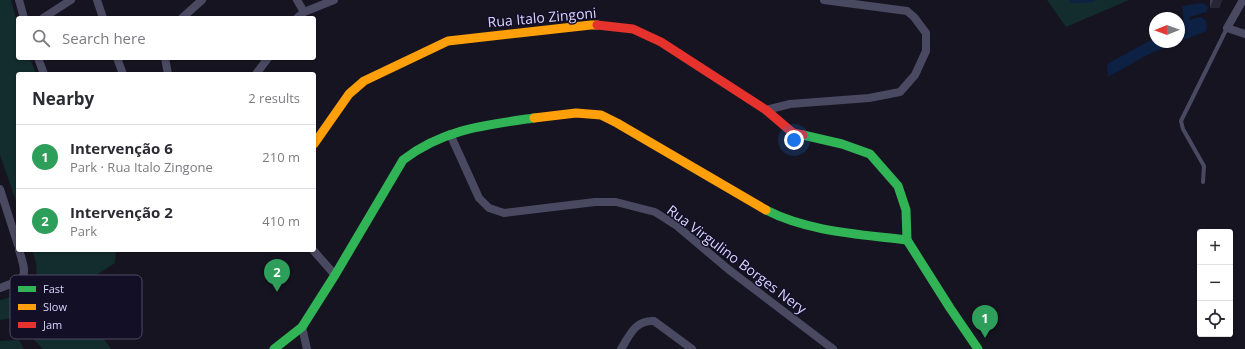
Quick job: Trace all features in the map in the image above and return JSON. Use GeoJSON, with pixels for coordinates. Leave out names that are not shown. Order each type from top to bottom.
{"type":"FeatureCollection","features":[{"type":"Feature","properties":{"kind":"street"},"geometry":{"type":"LineString","coordinates":[[19,0],[23,16]]}},
{"type":"Feature","properties":{"kind":"street"},"geometry":{"type":"LineString","coordinates":[[46,16],[71,0]]}},
{"type":"Feature","properties":{"kind":"street"},"geometry":{"type":"LineString","coordinates":[[97,0],[102,16]]}},
{"type":"Feature","properties":{"kind":"street"},"geometry":{"type":"LineString","coordinates":[[184,16],[202,0]]}},
{"type":"Feature","properties":{"kind":"street"},"geometry":{"type":"LineString","coordinates":[[297,0],[304,12]]}},
{"type":"Feature","properties":{"kind":"street"},"geometry":{"type":"LineString","coordinates":[[299,16],[304,12],[334,0]]}},
{"type":"Feature","properties":{"kind":"street"},"geometry":{"type":"LineString","coordinates":[[766,110],[790,104],[869,98],[900,92],[915,75],[926,51],[926,33],[914,17],[906,11],[824,0]]}},
{"type":"Feature","properties":{"kind":"street"},"geometry":{"type":"LineString","coordinates":[[1243,0],[1227,28],[1245,34]]}},
{"type":"Feature","properties":{"kind":"street","name":"Rua Italo Zingoni"},"geometry":{"type":"LineString","coordinates":[[316,141],[349,94],[364,81],[448,40],[591,25],[633,29],[661,42],[766,110],[793,133],[842,144],[870,154],[898,186],[906,210],[907,240]]}},
{"type":"Feature","properties":{"kind":"street"},"geometry":{"type":"LineString","coordinates":[[39,60],[43,72]]}},
{"type":"Feature","properties":{"kind":"street"},"geometry":{"type":"LineString","coordinates":[[118,60],[122,72]]}},
{"type":"Feature","properties":{"kind":"street"},"geometry":{"type":"LineString","coordinates":[[165,60],[168,72]]}},
{"type":"Feature","properties":{"kind":"street"},"geometry":{"type":"LineString","coordinates":[[258,72],[266,60]]}},
{"type":"Feature","properties":{"kind":"street"},"geometry":{"type":"LineString","coordinates":[[274,349],[302,327],[335,275],[402,160],[416,150],[450,134],[484,125],[576,113],[601,115],[617,123],[763,209],[793,222],[830,230],[907,240],[978,349]]}},
{"type":"Feature","properties":{"kind":"street","name":"Rua Virgulino Borges Nery"},"geometry":{"type":"LineString","coordinates":[[450,134],[479,198],[489,208],[504,213],[595,202],[616,202],[655,212],[678,226],[728,269],[833,349]]}},
{"type":"Feature","properties":{"kind":"street"},"geometry":{"type":"LineString","coordinates":[[0,189],[16,240]]}},
{"type":"Feature","properties":{"kind":"street"},"geometry":{"type":"LineString","coordinates":[[20,252],[25,268],[24,275]]}},
{"type":"Feature","properties":{"kind":"street"},"geometry":{"type":"LineString","coordinates":[[315,252],[335,275]]}},
{"type":"Feature","properties":{"kind":"street"},"geometry":{"type":"LineString","coordinates":[[0,288],[10,284]]}},
{"type":"Feature","properties":{"kind":"street"},"geometry":{"type":"LineString","coordinates":[[621,349],[637,325],[647,321],[654,321],[692,349]]}},
{"type":"Feature","properties":{"kind":"street"},"geometry":{"type":"LineString","coordinates":[[302,327],[307,349]]}},
{"type":"Feature","properties":{"kind":"lane"},"geometry":{"type":"LineString","coordinates":[[1203,182],[1204,166],[1183,130],[1181,121],[1227,28]]}},
{"type":"Feature","properties":{"kind":"green space"},"geometry":{"type":"Polygon","coordinates":[[[0,0],[11,0],[16,19],[16,60],[31,60],[35,72],[16,72],[16,201],[0,155],[0,0]]]}},
{"type":"Feature","properties":{"kind":"green space"},"geometry":{"type":"Polygon","coordinates":[[[1047,0],[1129,0],[1066,27],[1047,0]]]}},
{"type":"Feature","properties":{"kind":"green space"},"geometry":{"type":"Polygon","coordinates":[[[33,252],[116,252],[115,263],[97,275],[37,275],[36,262],[33,252]]]}},
{"type":"Feature","properties":{"kind":"green space"},"geometry":{"type":"Polygon","coordinates":[[[10,297],[10,318],[0,320],[0,300],[10,297]]]}},
{"type":"Feature","properties":{"kind":"green space"},"geometry":{"type":"Polygon","coordinates":[[[33,339],[104,339],[111,349],[43,349],[33,339]]]}},
{"type":"Feature","properties":{"kind":"green space"},"geometry":{"type":"Polygon","coordinates":[[[19,340],[24,349],[0,349],[0,341],[19,340]]]}},
{"type":"Feature","properties":{"kind":"water"},"geometry":{"type":"Polygon","coordinates":[[[1201,3],[1206,5],[1208,8],[1206,12],[1190,17],[1189,20],[1201,17],[1203,18],[1207,26],[1206,31],[1185,40],[1185,12],[1183,12],[1182,6],[1201,3]]]}},
{"type":"Feature","properties":{"kind":"water"},"geometry":{"type":"Polygon","coordinates":[[[1149,41],[1149,48],[1164,48],[1149,54],[1108,77],[1107,64],[1149,41]]]}},
{"type":"Feature","properties":{"kind":"waterway"},"geometry":{"type":"LineString","coordinates":[[1071,0],[1072,2],[1094,0]]}},
{"type":"Feature","properties":{"kind":"traffic: fast"},"geometry":{"type":"LineString","coordinates":[[274,349],[302,327],[335,275],[403,160],[434,141],[449,135],[482,126],[534,118]]}},
{"type":"Feature","properties":{"kind":"traffic: fast"},"geometry":{"type":"LineString","coordinates":[[803,135],[842,144],[870,154],[898,186],[906,210],[907,240],[978,349]]}},
{"type":"Feature","properties":{"kind":"traffic: fast"},"geometry":{"type":"LineString","coordinates":[[766,210],[782,217],[817,228],[907,240]]}},
{"type":"Feature","properties":{"kind":"traffic: slow"},"geometry":{"type":"LineString","coordinates":[[316,141],[349,94],[364,81],[448,41],[597,25]]}},
{"type":"Feature","properties":{"kind":"traffic: slow"},"geometry":{"type":"LineString","coordinates":[[534,118],[576,113],[601,115],[766,210]]}},
{"type":"Feature","properties":{"kind":"traffic: jam"},"geometry":{"type":"LineString","coordinates":[[597,25],[633,29],[661,42],[766,110],[793,133],[803,135]]}},
{"type":"Feature","properties":{"kind":"place","name":"Intervenção 2"},"geometry":{"type":"Point","coordinates":[277,292]}},
{"type":"Feature","properties":{"kind":"place","name":"Intervenção 6"},"geometry":{"type":"Point","coordinates":[985,338]}}]}
